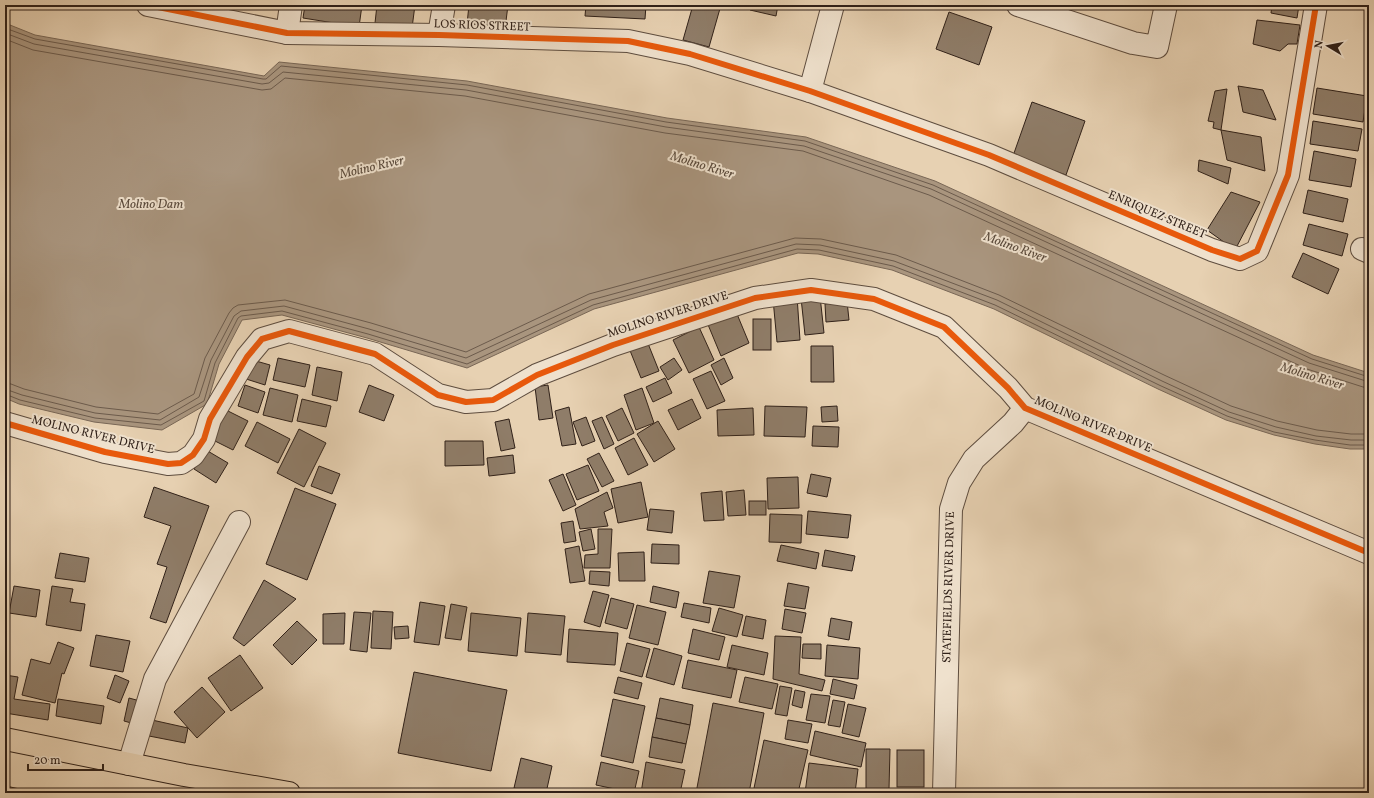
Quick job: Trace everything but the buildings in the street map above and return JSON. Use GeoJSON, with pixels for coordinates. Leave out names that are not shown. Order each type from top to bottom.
{"type":"FeatureCollection","features":[{"type":"Feature","properties":{"kind":"main road"},"geometry":{"type":"LineString","coordinates":[[5,739],[129,764],[289,793]]}},
{"type":"Feature","properties":{"kind":"street","name":"LOS RIOS STREET"},"geometry":{"type":"LineString","coordinates":[[148,5],[287,33],[439,35],[628,41],[690,54],[810,91]]}},
{"type":"Feature","properties":{"kind":"street"},"geometry":{"type":"LineString","coordinates":[[287,33],[291,5]]}},
{"type":"Feature","properties":{"kind":"street"},"geometry":{"type":"LineString","coordinates":[[439,35],[444,5]]}},
{"type":"Feature","properties":{"kind":"street"},"geometry":{"type":"LineString","coordinates":[[810,91],[833,5]]}},
{"type":"Feature","properties":{"kind":"street"},"geometry":{"type":"LineString","coordinates":[[1018,5],[1133,43],[1157,47],[1166,5]]}},
{"type":"Feature","properties":{"kind":"street","name":"ENRIQUEZ STREET"},"geometry":{"type":"LineString","coordinates":[[810,91],[989,155],[1212,250],[1240,259],[1257,252],[1288,174],[1316,5]]}},
{"type":"Feature","properties":{"kind":"street","name":"MOLINO RIVER DRIVE"},"geometry":{"type":"LineString","coordinates":[[5,423],[119,455],[168,464],[181,462],[193,455],[204,439],[210,419],[247,357],[262,339],[289,332],[375,354],[438,395],[466,402],[493,400],[537,375],[613,345],[755,298],[811,290],[874,299],[944,327],[1008,388],[1024,408],[1369,553]]}},
{"type":"Feature","properties":{"kind":"street","name":"STATEFIELDS RIVER DRIVE"},"geometry":{"type":"LineString","coordinates":[[944,793],[951,509],[959,483],[974,459],[1013,423],[1024,408]]}},
{"type":"Feature","properties":{"kind":"street"},"geometry":{"type":"LineString","coordinates":[[129,764],[155,679],[239,522]]}},
{"type":"Feature","properties":{"kind":"water","name":"Molino Dam"},"geometry":{"type":"Polygon","coordinates":[[[5,23],[35,35],[264,76],[279,62],[467,81],[667,118],[806,137],[935,181],[1313,355],[1369,373],[1369,449],[1350,449],[1315,444],[1274,435],[1226,420],[1158,389],[994,309],[892,270],[818,254],[798,253],[594,309],[467,368],[367,338],[282,315],[242,320],[219,364],[207,404],[162,430],[94,422],[19,404],[5,398],[5,23]]]}},
{"type":"Feature","properties":{"kind":"cycle path"},"geometry":{"type":"LineString","coordinates":[[148,5],[287,33],[439,35],[628,41],[690,54],[810,91],[989,155],[1212,250],[1240,259],[1257,251],[1288,175],[1316,5]]}},
{"type":"Feature","properties":{"kind":"cycle path"},"geometry":{"type":"LineString","coordinates":[[5,423],[105,452],[168,464],[181,463],[193,455],[204,439],[210,419],[247,357],[262,339],[289,331],[375,354],[438,395],[466,402],[493,400],[537,375],[613,345],[755,298],[811,290],[874,299],[944,327],[1008,388],[1025,408],[1369,553]]}},
{"type":"Feature","properties":{"kind":"water label","name":"Molino River"},"geometry":{"type":"Point","coordinates":[702,166]}},
{"type":"Feature","properties":{"kind":"water label","name":"Molino River"},"geometry":{"type":"Point","coordinates":[372,168]}},
{"type":"Feature","properties":{"kind":"water label","name":"Molino River"},"geometry":{"type":"Point","coordinates":[1015,248]}},
{"type":"Feature","properties":{"kind":"water label","name":"Molino River"},"geometry":{"type":"Point","coordinates":[1312,377]}}]}
